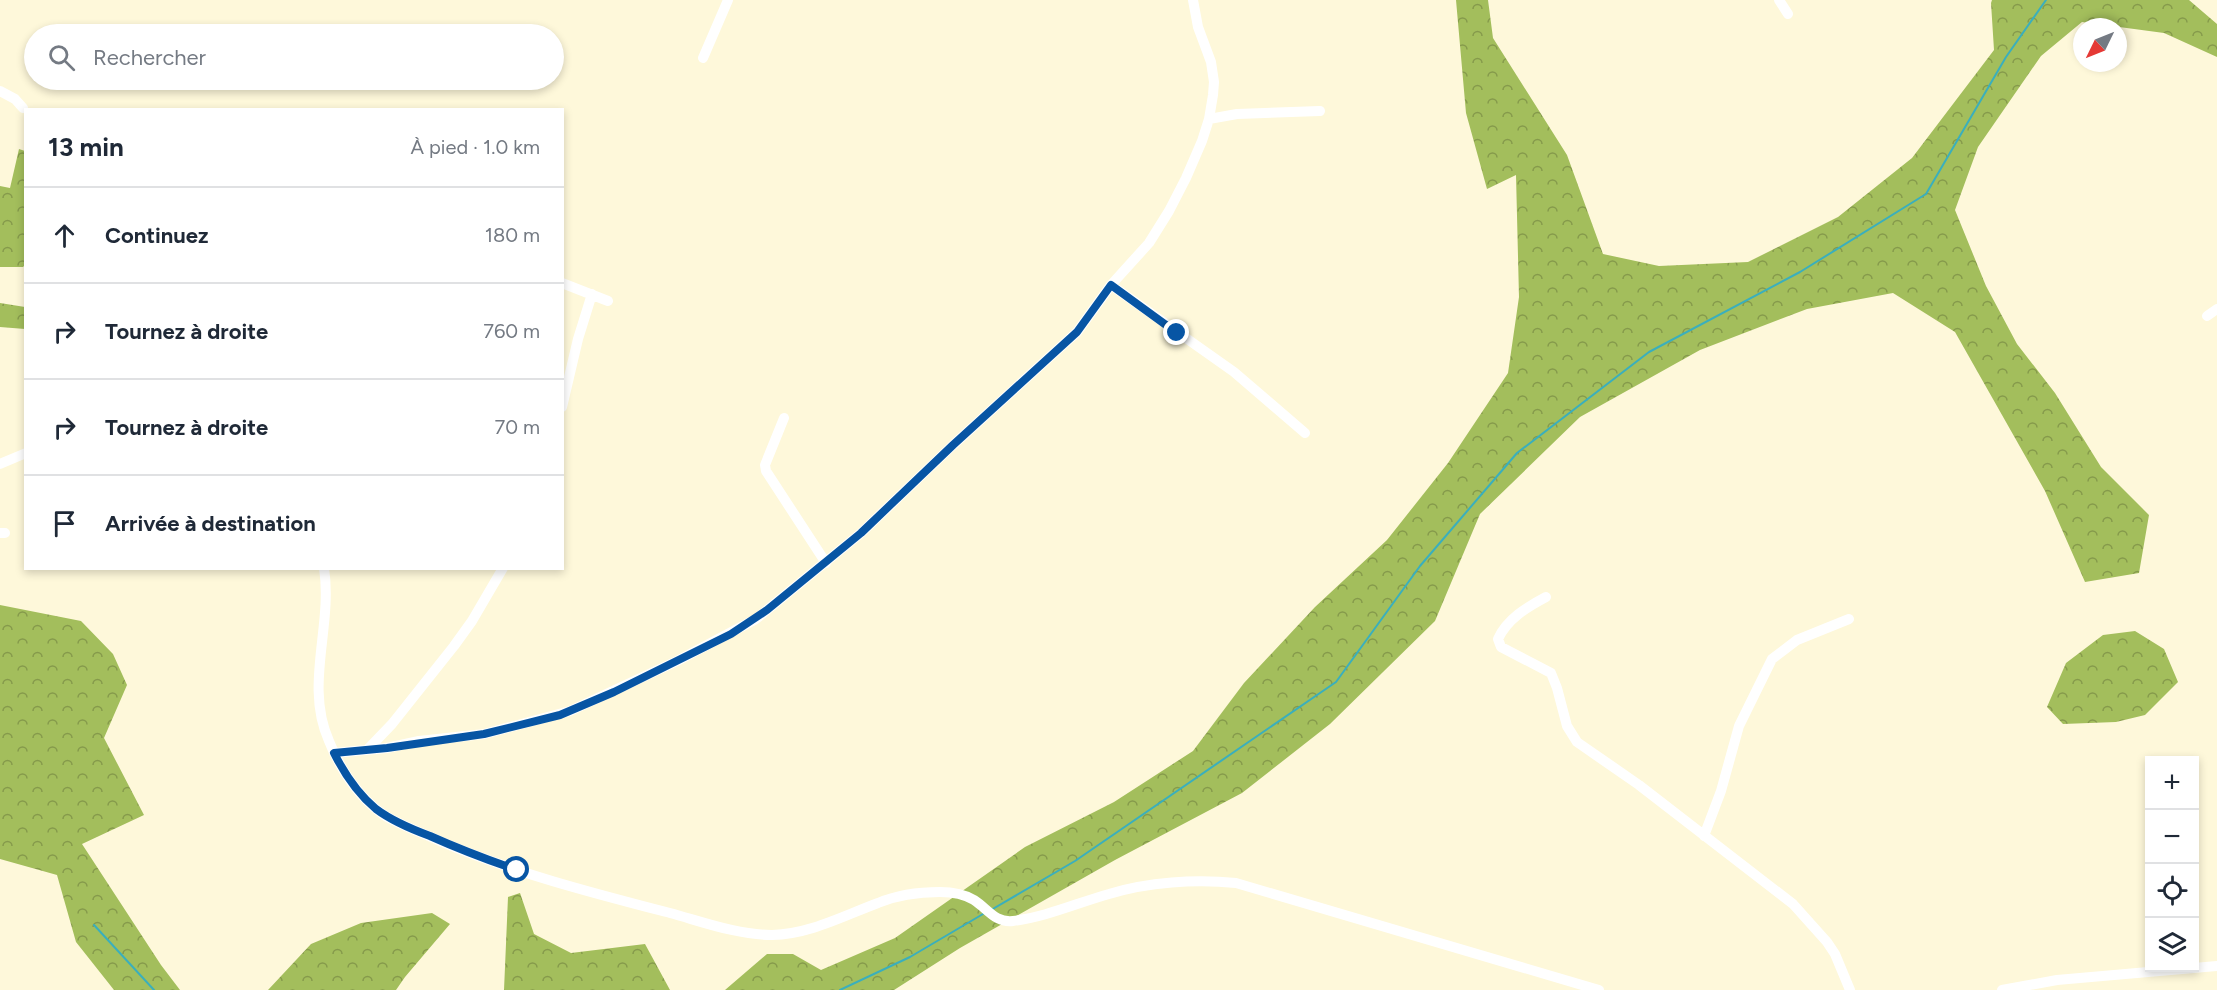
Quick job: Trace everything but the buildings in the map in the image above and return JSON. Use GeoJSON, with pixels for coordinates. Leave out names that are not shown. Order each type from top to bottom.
{"type":"FeatureCollection","features":[{"type":"Feature","properties":{"kind":"street"},"geometry":{"type":"LineString","coordinates":[[703,58],[728,0]]}},
{"type":"Feature","properties":{"kind":"street"},"geometry":{"type":"LineString","coordinates":[[334,753],[484,734],[570,711],[731,634],[756,619],[861,533],[1077,332],[1111,285],[1149,243],[1169,211],[1186,178],[1209,119],[1214,89],[1213,72],[1198,27],[1193,0]]}},
{"type":"Feature","properties":{"kind":"street"},"geometry":{"type":"LineString","coordinates":[[1779,0],[1788,14]]}},
{"type":"Feature","properties":{"kind":"street"},"geometry":{"type":"LineString","coordinates":[[0,91],[15,99],[23,108]]}},
{"type":"Feature","properties":{"kind":"street"},"geometry":{"type":"LineString","coordinates":[[1209,119],[1237,114],[1320,111]]}},
{"type":"Feature","properties":{"kind":"street"},"geometry":{"type":"LineString","coordinates":[[564,284],[608,302]]}},
{"type":"Feature","properties":{"kind":"street"},"geometry":{"type":"LineString","coordinates":[[1111,285],[1234,372],[1305,433]]}},
{"type":"Feature","properties":{"kind":"street"},"geometry":{"type":"LineString","coordinates":[[564,398],[578,339],[592,294]]}},
{"type":"Feature","properties":{"kind":"street"},"geometry":{"type":"LineString","coordinates":[[2207,316],[2217,309]]}},
{"type":"Feature","properties":{"kind":"street"},"geometry":{"type":"LineString","coordinates":[[784,418],[768,458],[766,471],[826,563]]}},
{"type":"Feature","properties":{"kind":"street"},"geometry":{"type":"LineString","coordinates":[[0,464],[24,454]]}},
{"type":"Feature","properties":{"kind":"street"},"geometry":{"type":"LineString","coordinates":[[324,570],[326,596],[318,699],[322,724],[334,753],[351,781],[375,808],[400,824],[517,870],[649,908],[726,928],[760,934],[798,933],[879,902],[927,892],[961,894],[977,902],[997,919],[1011,921],[1031,918],[1130,889],[1185,882],[1223,882],[1248,886],[1599,990]]}},
{"type":"Feature","properties":{"kind":"street"},"geometry":{"type":"LineString","coordinates":[[368,749],[392,724],[459,640],[502,570]]}},
{"type":"Feature","properties":{"kind":"street"},"geometry":{"type":"LineString","coordinates":[[1546,597],[1523,610],[1506,626],[1498,639],[1501,647],[1551,673],[1567,726],[1577,742],[1639,785],[1793,904],[1835,954],[1850,990]]}},
{"type":"Feature","properties":{"kind":"street"},"geometry":{"type":"LineString","coordinates":[[1704,836],[1721,791],[1739,726],[1772,659],[1797,640],[1849,619]]}},
{"type":"Feature","properties":{"kind":"street"},"geometry":{"type":"LineString","coordinates":[[2002,990],[2057,980],[2217,966]]}},
{"type":"Feature","properties":{"kind":"green space"},"geometry":{"type":"Polygon","coordinates":[[[1456,0],[1488,0],[1493,38],[1567,155],[1603,254],[1659,266],[1748,262],[1838,217],[1912,158],[1994,50],[1992,0],[2189,0],[2217,24],[2217,57],[2164,33],[2127,28],[2127,18],[2073,18],[2073,29],[2041,56],[1978,147],[1955,210],[1986,286],[2017,344],[2055,393],[2101,467],[2149,515],[2139,573],[2085,582],[2045,491],[1955,332],[1893,293],[1807,309],[1700,350],[1580,417],[1480,514],[1435,621],[1330,724],[1242,793],[1115,860],[960,948],[894,990],[725,990],[767,954],[793,954],[821,970],[895,938],[1025,847],[1114,802],[1193,751],[1244,683],[1315,607],[1387,540],[1448,463],[1508,373],[1519,297],[1516,175],[1487,189],[1466,113],[1456,0]]]}},
{"type":"Feature","properties":{"kind":"green space"},"geometry":{"type":"Polygon","coordinates":[[[19,149],[24,151],[23,267],[0,267],[0,186],[10,188],[19,149]]]}},
{"type":"Feature","properties":{"kind":"green space"},"geometry":{"type":"Polygon","coordinates":[[[0,303],[24,307],[24,329],[0,327],[0,303]]]}},
{"type":"Feature","properties":{"kind":"green space"},"geometry":{"type":"Polygon","coordinates":[[[0,605],[81,621],[113,654],[127,685],[104,738],[144,815],[82,844],[161,965],[180,990],[114,990],[76,942],[57,875],[0,859],[0,605]]]}},
{"type":"Feature","properties":{"kind":"green space"},"geometry":{"type":"Polygon","coordinates":[[[2135,631],[2164,649],[2178,682],[2145,715],[2116,722],[2063,724],[2047,707],[2066,663],[2103,635],[2135,631]]]}},
{"type":"Feature","properties":{"kind":"green space"},"geometry":{"type":"Polygon","coordinates":[[[520,893],[534,934],[571,953],[645,944],[670,990],[504,990],[508,897],[520,893]]]}},
{"type":"Feature","properties":{"kind":"green space"},"geometry":{"type":"Polygon","coordinates":[[[432,913],[450,924],[396,990],[268,990],[311,944],[361,923],[432,913]]]}},
{"type":"Feature","properties":{"kind":"waterway"},"geometry":{"type":"LineString","coordinates":[[991,910],[1075,861],[1336,682],[1420,566],[1517,453],[1649,352],[1800,272],[1926,194],[2006,57],[2046,0]]}},
{"type":"Feature","properties":{"kind":"waterway"},"geometry":{"type":"LineString","coordinates":[[840,990],[910,957],[983,914]]}},
{"type":"Feature","properties":{"kind":"waterway"},"geometry":{"type":"LineString","coordinates":[[94,925],[154,990]]}},
{"type":"Feature","properties":{"kind":"route"},"geometry":{"type":"LineString","coordinates":[[517,870],[400,824],[384,814],[367,801],[341,767],[334,753],[484,734],[560,715],[614,692],[731,634],[756,619],[861,533],[1077,332],[1111,285],[1177,333]]}}]}
